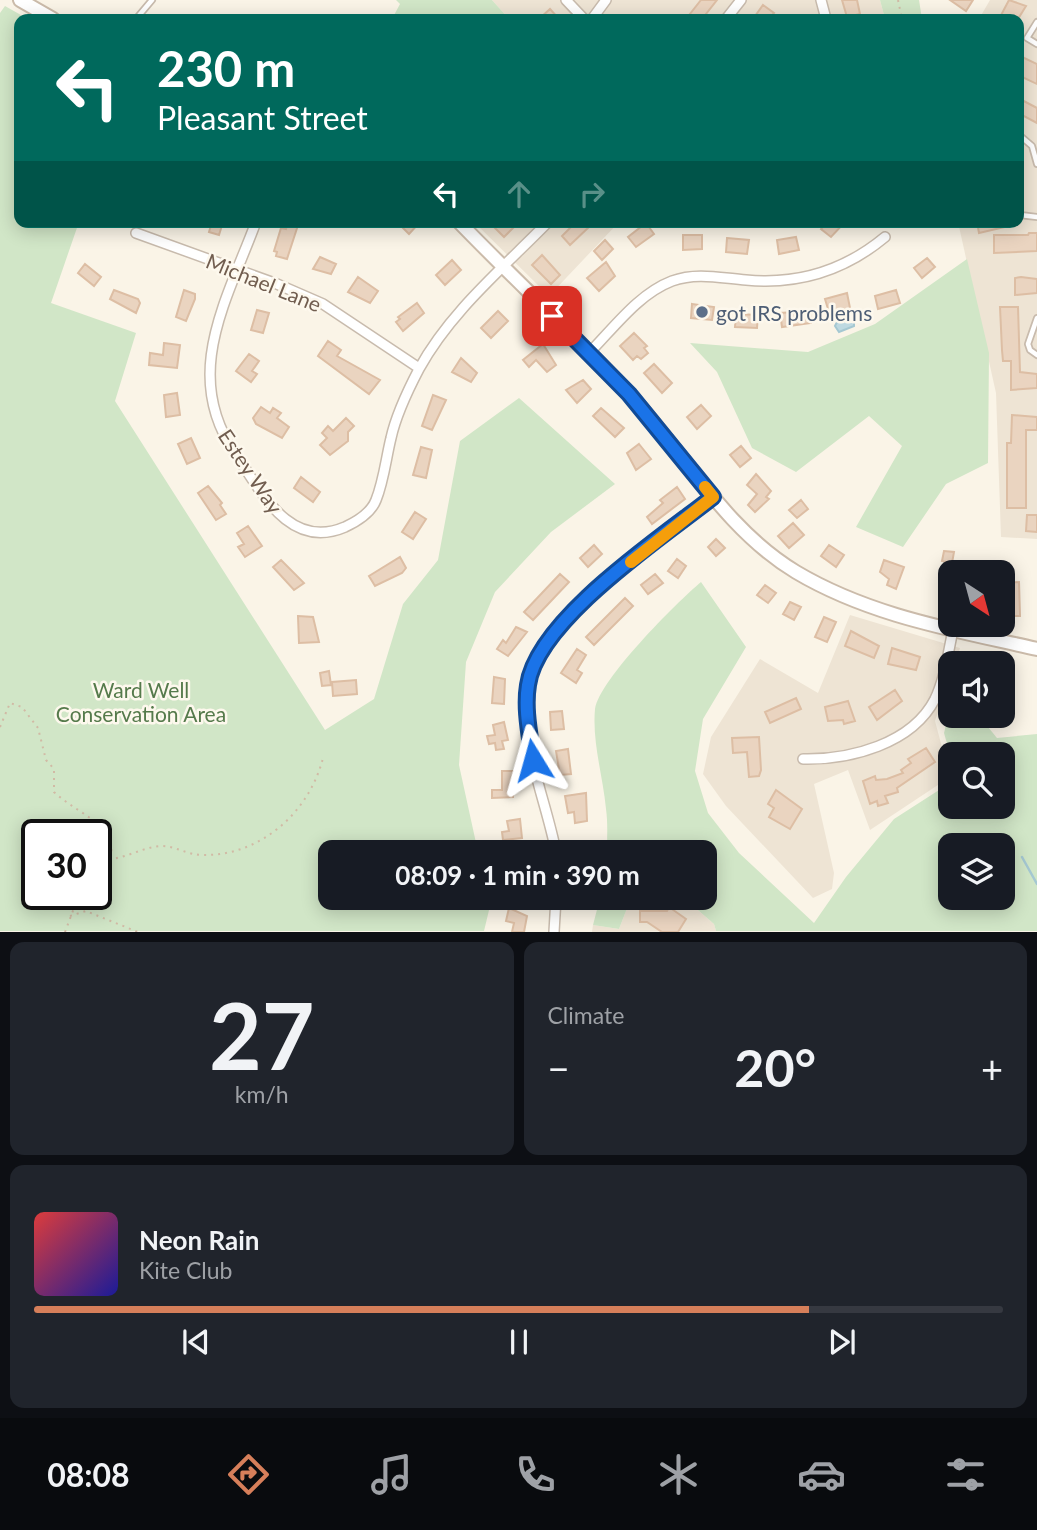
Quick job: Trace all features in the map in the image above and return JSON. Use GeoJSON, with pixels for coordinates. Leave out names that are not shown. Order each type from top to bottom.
{"type":"FeatureCollection","features":[{"type":"Feature","properties":{"kind":"main road"},"geometry":{"type":"LineString","coordinates":[[20,0],[44,14]]}},
{"type":"Feature","properties":{"kind":"main road"},"geometry":{"type":"LineString","coordinates":[[465,228],[664,433],[713,497],[755,542],[795,571],[873,608],[938,626]]}},
{"type":"Feature","properties":{"kind":"main road"},"geometry":{"type":"LineString","coordinates":[[984,637],[1037,649]]}},
{"type":"Feature","properties":{"kind":"street"},"geometry":{"type":"LineString","coordinates":[[566,0],[579,14]]}},
{"type":"Feature","properties":{"kind":"street"},"geometry":{"type":"LineString","coordinates":[[730,14],[741,0]]}},
{"type":"Feature","properties":{"kind":"street","name":"Estey Way"},"geometry":{"type":"LineString","coordinates":[[254,228],[210,354],[208,382],[212,408],[226,440],[272,508],[289,524],[308,531],[327,532],[344,528],[365,516],[375,503],[391,435],[419,368],[441,336],[542,228]]}},
{"type":"Feature","properties":{"kind":"street","name":"Michael Lane"},"geometry":{"type":"LineString","coordinates":[[135,233],[323,304],[419,368]]}},
{"type":"Feature","properties":{"kind":"street"},"geometry":{"type":"LineString","coordinates":[[588,354],[637,304],[652,291],[670,282],[691,276],[772,282],[806,278],[840,267],[885,237]]}},
{"type":"Feature","properties":{"kind":"street"},"geometry":{"type":"LineString","coordinates":[[553,840],[533,760],[527,718],[528,684],[535,662],[558,629],[585,599],[713,497]]}},
{"type":"Feature","properties":{"kind":"street"},"geometry":{"type":"LineString","coordinates":[[803,760],[833,760],[875,746],[911,729],[934,700],[951,637]]}},
{"type":"Feature","properties":{"kind":"street"},"geometry":{"type":"LineString","coordinates":[[554,932],[555,910]]}},
{"type":"Feature","properties":{"kind":"lane"},"geometry":{"type":"LineString","coordinates":[[140,14],[152,0]]}},
{"type":"Feature","properties":{"kind":"lane"},"geometry":{"type":"LineString","coordinates":[[1037,22],[1027,38],[1037,44]]}},
{"type":"Feature","properties":{"kind":"lane"},"geometry":{"type":"LineString","coordinates":[[1024,139],[1032,146],[1037,164]]}},
{"type":"Feature","properties":{"kind":"lane"},"geometry":{"type":"LineString","coordinates":[[1037,318],[1028,344],[1030,350],[1037,355]]}},
{"type":"Feature","properties":{"kind":"path"},"geometry":{"type":"LineString","coordinates":[[0,727],[9,703],[22,707],[38,730],[46,760],[54,769],[54,792],[92,819]]}},
{"type":"Feature","properties":{"kind":"path"},"geometry":{"type":"LineString","coordinates":[[112,858],[162,846],[185,854],[210,855],[236,850],[266,839],[283,826],[303,800],[320,772],[323,758]]}},
{"type":"Feature","properties":{"kind":"path"},"geometry":{"type":"LineString","coordinates":[[65,932],[74,910]]}},
{"type":"Feature","properties":{"kind":"path"},"geometry":{"type":"LineString","coordinates":[[70,916],[86,911],[138,932]]}},
{"type":"Feature","properties":{"kind":"shaded area"},"geometry":{"type":"Polygon","coordinates":[[[492,0],[880,0],[884,14],[505,14],[492,0]]]}},
{"type":"Feature","properties":{"kind":"shaded area"},"geometry":{"type":"Polygon","coordinates":[[[990,0],[1037,0],[1037,539],[1001,537],[996,393],[959,228],[1024,228],[1024,14],[982,14],[990,0]]]}},
{"type":"Feature","properties":{"kind":"shaded area"},"geometry":{"type":"Polygon","coordinates":[[[480,228],[613,228],[549,296],[480,228]]]}},
{"type":"Feature","properties":{"kind":"shaded area"},"geometry":{"type":"Polygon","coordinates":[[[850,615],[960,648],[959,651],[938,651],[938,712],[935,721],[941,742],[938,742],[938,785],[870,830],[848,770],[814,784],[834,873],[832,889],[813,898],[726,806],[703,774],[711,737],[760,659],[818,693],[850,615]]]}},
{"type":"Feature","properties":{"kind":"shaded area"},"geometry":{"type":"Polygon","coordinates":[[[626,910],[698,910],[714,924],[716,931],[592,932],[593,925],[619,929],[626,910]]]}},
{"type":"Feature","properties":{"kind":"green space"},"geometry":{"type":"Polygon","coordinates":[[[396,0],[492,0],[505,14],[395,14],[400,4],[396,0]]]}},
{"type":"Feature","properties":{"kind":"green space"},"geometry":{"type":"Polygon","coordinates":[[[880,0],[919,0],[921,14],[884,14],[880,0]]]}},
{"type":"Feature","properties":{"kind":"green space","name":"Ward Well Conservation Area"},"geometry":{"type":"Polygon","coordinates":[[[5,6],[19,14],[14,14],[14,228],[77,228],[51,303],[136,333],[115,401],[325,730],[374,699],[403,604],[438,560],[460,441],[519,398],[615,484],[551,532],[495,592],[466,662],[459,765],[475,840],[318,840],[318,910],[489,910],[484,931],[0,931],[0,13],[5,6]]]}},
{"type":"Feature","properties":{"kind":"green space"},"geometry":{"type":"Polygon","coordinates":[[[967,259],[989,353],[988,463],[946,484],[903,547],[856,527],[902,446],[869,416],[796,472],[752,448],[717,372],[690,343],[808,352],[875,324],[967,259]]]}},
{"type":"Feature","properties":{"kind":"green space"},"geometry":{"type":"Polygon","coordinates":[[[701,582],[746,647],[703,719],[695,771],[708,813],[739,853],[814,923],[846,877],[894,819],[938,791],[938,819],[1015,819],[1015,742],[947,742],[945,728],[989,728],[997,738],[1037,734],[1037,931],[716,931],[714,924],[698,910],[717,910],[717,840],[607,840],[605,797],[596,747],[595,709],[610,680],[658,623],[701,582]]]}},
{"type":"Feature","properties":{"kind":"green space"},"geometry":{"type":"Polygon","coordinates":[[[597,910],[626,910],[619,929],[593,925],[597,910]]]}},
{"type":"Feature","properties":{"kind":"water"},"geometry":{"type":"Polygon","coordinates":[[[849,317],[854,319],[854,326],[839,332],[835,326],[837,322],[849,317]]]}},
{"type":"Feature","properties":{"kind":"building"},"geometry":{"type":"Polygon","coordinates":[[[701,0],[717,0],[706,14],[690,14],[701,0]]]}},
{"type":"Feature","properties":{"kind":"building"},"geometry":{"type":"Polygon","coordinates":[[[842,0],[857,0],[860,14],[846,14],[842,0]]]}},
{"type":"Feature","properties":{"kind":"building"},"geometry":{"type":"Polygon","coordinates":[[[950,0],[973,0],[966,11],[950,0]]]}},
{"type":"Feature","properties":{"kind":"building"},"geometry":{"type":"Polygon","coordinates":[[[1009,0],[1026,6],[1021,14],[1002,14],[1009,0]]]}},
{"type":"Feature","properties":{"kind":"building"},"geometry":{"type":"Polygon","coordinates":[[[763,5],[774,13],[773,14],[757,14],[763,5]]]}},
{"type":"Feature","properties":{"kind":"building"},"geometry":{"type":"Polygon","coordinates":[[[1024,58],[1037,64],[1037,84],[1024,78],[1024,58]]]}},
{"type":"Feature","properties":{"kind":"building"},"geometry":{"type":"Polygon","coordinates":[[[1024,101],[1037,108],[1037,123],[1024,116],[1024,101]]]}},
{"type":"Feature","properties":{"kind":"building"},"geometry":{"type":"Polygon","coordinates":[[[210,228],[221,228],[219,235],[209,232],[210,228]]]}},
{"type":"Feature","properties":{"kind":"building"},"geometry":{"type":"Polygon","coordinates":[[[281,228],[297,228],[287,259],[276,256],[277,252],[274,251],[281,228]]]}},
{"type":"Feature","properties":{"kind":"building"},"geometry":{"type":"Polygon","coordinates":[[[403,228],[414,228],[409,234],[403,228]]]}},
{"type":"Feature","properties":{"kind":"building"},"geometry":{"type":"Polygon","coordinates":[[[495,228],[513,228],[504,237],[495,228]]]}},
{"type":"Feature","properties":{"kind":"building"},"geometry":{"type":"Polygon","coordinates":[[[570,228],[588,228],[570,245],[562,236],[570,228]]]}},
{"type":"Feature","properties":{"kind":"building"},"geometry":{"type":"Polygon","coordinates":[[[640,228],[650,228],[654,234],[636,247],[628,237],[640,228]]]}},
{"type":"Feature","properties":{"kind":"building"},"geometry":{"type":"Polygon","coordinates":[[[822,228],[839,228],[831,237],[822,228]]]}},
{"type":"Feature","properties":{"kind":"building"},"geometry":{"type":"Polygon","coordinates":[[[978,228],[1000,228],[979,233],[978,228]]]}},
{"type":"Feature","properties":{"kind":"building"},"geometry":{"type":"Polygon","coordinates":[[[1037,233],[1037,251],[994,253],[994,235],[1037,233]]]}},
{"type":"Feature","properties":{"kind":"building"},"geometry":{"type":"Polygon","coordinates":[[[683,235],[702,235],[702,249],[683,250],[683,235]]]}},
{"type":"Feature","properties":{"kind":"building"},"geometry":{"type":"Polygon","coordinates":[[[796,237],[799,250],[779,254],[777,240],[796,237]]]}},
{"type":"Feature","properties":{"kind":"building"},"geometry":{"type":"Polygon","coordinates":[[[727,238],[749,240],[747,254],[726,252],[727,238]]]}},
{"type":"Feature","properties":{"kind":"building"},"geometry":{"type":"Polygon","coordinates":[[[605,240],[613,249],[602,260],[594,251],[605,240]]]}},
{"type":"Feature","properties":{"kind":"building"},"geometry":{"type":"Polygon","coordinates":[[[542,255],[560,275],[551,284],[532,265],[542,255]]]}},
{"type":"Feature","properties":{"kind":"building"},"geometry":{"type":"Polygon","coordinates":[[[320,257],[336,264],[331,274],[313,269],[320,257]]]}},
{"type":"Feature","properties":{"kind":"building"},"geometry":{"type":"Polygon","coordinates":[[[927,258],[935,267],[922,278],[914,268],[927,258]]]}},
{"type":"Feature","properties":{"kind":"building"},"geometry":{"type":"Polygon","coordinates":[[[452,260],[461,270],[445,285],[436,275],[452,260]]]}},
{"type":"Feature","properties":{"kind":"building"},"geometry":{"type":"Polygon","coordinates":[[[606,262],[615,276],[599,291],[587,278],[606,262]]]}},
{"type":"Feature","properties":{"kind":"building"},"geometry":{"type":"Polygon","coordinates":[[[85,264],[101,277],[94,286],[78,273],[85,264]]]}},
{"type":"Feature","properties":{"kind":"building"},"geometry":{"type":"Polygon","coordinates":[[[358,277],[378,291],[370,303],[348,292],[358,277]]]}},
{"type":"Feature","properties":{"kind":"building"},"geometry":{"type":"Polygon","coordinates":[[[1015,278],[1037,279],[1037,293],[1015,295],[1015,278]]]}},
{"type":"Feature","properties":{"kind":"building"},"geometry":{"type":"Polygon","coordinates":[[[114,290],[138,299],[140,303],[136,313],[110,299],[114,290]]]}},
{"type":"Feature","properties":{"kind":"building"},"geometry":{"type":"Polygon","coordinates":[[[184,290],[195,294],[186,321],[176,317],[184,290]]]}},
{"type":"Feature","properties":{"kind":"building"},"geometry":{"type":"Polygon","coordinates":[[[896,290],[900,303],[878,309],[875,296],[896,290]]]}},
{"type":"Feature","properties":{"kind":"building"},"geometry":{"type":"Polygon","coordinates":[[[847,293],[851,313],[831,319],[825,299],[847,293]]]}},
{"type":"Feature","properties":{"kind":"building"},"geometry":{"type":"Polygon","coordinates":[[[417,303],[424,313],[403,331],[396,322],[400,319],[398,317],[417,303]]]}},
{"type":"Feature","properties":{"kind":"building","name":"got IRS problems"},"geometry":{"type":"Polygon","coordinates":[[[692,304],[714,307],[712,320],[691,318],[692,304]]]}},
{"type":"Feature","properties":{"kind":"building"},"geometry":{"type":"Polygon","coordinates":[[[1000,307],[1018,307],[1020,372],[1037,374],[1037,388],[1011,390],[1011,361],[1003,361],[1000,307]]]}},
{"type":"Feature","properties":{"kind":"building"},"geometry":{"type":"Polygon","coordinates":[[[257,310],[269,313],[263,333],[251,330],[257,310]]]}},
{"type":"Feature","properties":{"kind":"building"},"geometry":{"type":"Polygon","coordinates":[[[498,311],[508,321],[491,338],[481,328],[498,311]]]}},
{"type":"Feature","properties":{"kind":"building"},"geometry":{"type":"Polygon","coordinates":[[[810,311],[811,323],[782,327],[780,313],[810,311]]]}},
{"type":"Feature","properties":{"kind":"building"},"geometry":{"type":"Polygon","coordinates":[[[736,314],[758,315],[757,328],[735,327],[736,314]]]}},
{"type":"Feature","properties":{"kind":"building"},"geometry":{"type":"Polygon","coordinates":[[[634,333],[647,346],[644,348],[648,353],[641,359],[637,356],[633,360],[620,346],[634,333]]]}},
{"type":"Feature","properties":{"kind":"building"},"geometry":{"type":"Polygon","coordinates":[[[328,341],[341,350],[337,356],[380,380],[369,394],[318,356],[328,341]]]}},
{"type":"Feature","properties":{"kind":"building"},"geometry":{"type":"Polygon","coordinates":[[[164,343],[180,345],[177,368],[149,365],[150,353],[163,355],[164,343]]]}},
{"type":"Feature","properties":{"kind":"building"},"geometry":{"type":"Polygon","coordinates":[[[543,344],[556,365],[547,372],[536,360],[529,367],[523,360],[543,344]]]}},
{"type":"Feature","properties":{"kind":"building"},"geometry":{"type":"Polygon","coordinates":[[[249,354],[259,361],[252,371],[257,374],[251,382],[236,371],[249,354]]]}},
{"type":"Feature","properties":{"kind":"building"},"geometry":{"type":"Polygon","coordinates":[[[461,358],[477,373],[471,382],[452,372],[461,358]]]}},
{"type":"Feature","properties":{"kind":"building"},"geometry":{"type":"Polygon","coordinates":[[[654,364],[672,383],[662,393],[644,373],[654,364]]]}},
{"type":"Feature","properties":{"kind":"building"},"geometry":{"type":"Polygon","coordinates":[[[583,380],[591,389],[577,403],[566,390],[583,380]]]}},
{"type":"Feature","properties":{"kind":"building"},"geometry":{"type":"Polygon","coordinates":[[[177,393],[180,415],[166,417],[164,395],[177,393]]]}},
{"type":"Feature","properties":{"kind":"building"},"geometry":{"type":"Polygon","coordinates":[[[433,395],[446,400],[432,430],[422,426],[433,395]]]}},
{"type":"Feature","properties":{"kind":"building"},"geometry":{"type":"Polygon","coordinates":[[[701,405],[711,416],[697,429],[687,417],[701,405]]]}},
{"type":"Feature","properties":{"kind":"building"},"geometry":{"type":"Polygon","coordinates":[[[261,407],[270,413],[273,408],[281,413],[277,418],[289,427],[282,438],[256,424],[253,418],[261,407]]]}},
{"type":"Feature","properties":{"kind":"building"},"geometry":{"type":"Polygon","coordinates":[[[601,408],[624,428],[615,437],[593,416],[601,408]]]}},
{"type":"Feature","properties":{"kind":"building"},"geometry":{"type":"Polygon","coordinates":[[[1012,415],[1037,417],[1037,430],[1026,430],[1026,508],[1007,508],[1007,443],[1011,443],[1012,415]]]}},
{"type":"Feature","properties":{"kind":"building"},"geometry":{"type":"Polygon","coordinates":[[[346,418],[354,426],[348,432],[348,441],[330,455],[320,445],[327,438],[322,433],[328,426],[333,431],[346,418]]]}},
{"type":"Feature","properties":{"kind":"building"},"geometry":{"type":"Polygon","coordinates":[[[191,438],[200,458],[187,464],[178,444],[191,438]]]}},
{"type":"Feature","properties":{"kind":"building"},"geometry":{"type":"Polygon","coordinates":[[[639,444],[651,459],[636,470],[627,453],[639,444]]]}},
{"type":"Feature","properties":{"kind":"building"},"geometry":{"type":"Polygon","coordinates":[[[741,446],[751,458],[740,467],[730,455],[741,446]]]}},
{"type":"Feature","properties":{"kind":"building"},"geometry":{"type":"Polygon","coordinates":[[[421,447],[432,450],[426,478],[413,475],[421,447]]]}},
{"type":"Feature","properties":{"kind":"building"},"geometry":{"type":"Polygon","coordinates":[[[756,474],[771,491],[766,497],[769,499],[755,512],[748,505],[757,494],[747,485],[756,474]]]}},
{"type":"Feature","properties":{"kind":"building"},"geometry":{"type":"Polygon","coordinates":[[[301,477],[320,492],[313,502],[294,488],[301,477]]]}},
{"type":"Feature","properties":{"kind":"building"},"geometry":{"type":"Polygon","coordinates":[[[208,486],[222,503],[220,505],[226,514],[216,520],[198,493],[208,486]]]}},
{"type":"Feature","properties":{"kind":"building"},"geometry":{"type":"Polygon","coordinates":[[[677,487],[685,499],[652,524],[647,517],[663,503],[660,500],[677,487]]]}},
{"type":"Feature","properties":{"kind":"building"},"geometry":{"type":"Polygon","coordinates":[[[801,500],[808,509],[797,518],[789,510],[801,500]]]}},
{"type":"Feature","properties":{"kind":"building"},"geometry":{"type":"Polygon","coordinates":[[[415,512],[426,519],[413,539],[402,532],[415,512]]]}},
{"type":"Feature","properties":{"kind":"building"},"geometry":{"type":"Polygon","coordinates":[[[1027,515],[1037,515],[1037,532],[1026,531],[1027,515]]]}},
{"type":"Feature","properties":{"kind":"building"},"geometry":{"type":"Polygon","coordinates":[[[793,523],[804,535],[789,548],[778,536],[793,523]]]}},
{"type":"Feature","properties":{"kind":"building"},"geometry":{"type":"Polygon","coordinates":[[[248,526],[262,546],[245,557],[238,547],[244,544],[237,533],[248,526]]]}},
{"type":"Feature","properties":{"kind":"building"},"geometry":{"type":"Polygon","coordinates":[[[716,539],[725,548],[716,556],[708,547],[716,539]]]}},
{"type":"Feature","properties":{"kind":"building"},"geometry":{"type":"Polygon","coordinates":[[[594,545],[602,554],[588,567],[580,558],[594,545]]]}},
{"type":"Feature","properties":{"kind":"building"},"geometry":{"type":"Polygon","coordinates":[[[829,545],[844,555],[836,567],[821,556],[829,545]]]}},
{"type":"Feature","properties":{"kind":"building"},"geometry":{"type":"Polygon","coordinates":[[[944,551],[954,552],[953,560],[942,560],[944,551]]]}},
{"type":"Feature","properties":{"kind":"building"},"geometry":{"type":"Polygon","coordinates":[[[400,557],[406,568],[402,573],[375,586],[369,576],[400,557]]]}},
{"type":"Feature","properties":{"kind":"building"},"geometry":{"type":"Polygon","coordinates":[[[677,559],[686,566],[678,578],[668,571],[677,559]]]}},
{"type":"Feature","properties":{"kind":"building"},"geometry":{"type":"Polygon","coordinates":[[[281,560],[304,583],[294,590],[273,567],[281,560]]]}},
{"type":"Feature","properties":{"kind":"building"},"geometry":{"type":"Polygon","coordinates":[[[884,560],[904,567],[896,589],[887,585],[889,579],[880,572],[884,560]]]}},
{"type":"Feature","properties":{"kind":"building"},"geometry":{"type":"Polygon","coordinates":[[[560,574],[569,582],[533,620],[524,612],[560,574]]]}},
{"type":"Feature","properties":{"kind":"building"},"geometry":{"type":"Polygon","coordinates":[[[655,574],[663,583],[648,594],[641,585],[655,574]]]}},
{"type":"Feature","properties":{"kind":"building"},"geometry":{"type":"Polygon","coordinates":[[[1015,582],[1019,582],[1020,616],[1015,616],[1015,582]]]}},
{"type":"Feature","properties":{"kind":"building"},"geometry":{"type":"Polygon","coordinates":[[[765,585],[776,593],[768,603],[757,595],[765,585]]]}},
{"type":"Feature","properties":{"kind":"building"},"geometry":{"type":"Polygon","coordinates":[[[625,598],[633,606],[594,645],[586,637],[625,598]]]}},
{"type":"Feature","properties":{"kind":"building"},"geometry":{"type":"Polygon","coordinates":[[[790,602],[801,607],[794,620],[783,614],[790,602]]]}},
{"type":"Feature","properties":{"kind":"building"},"geometry":{"type":"Polygon","coordinates":[[[298,616],[313,617],[319,642],[299,643],[298,616]]]}},
{"type":"Feature","properties":{"kind":"building"},"geometry":{"type":"Polygon","coordinates":[[[824,617],[836,622],[827,642],[815,637],[824,617]]]}},
{"type":"Feature","properties":{"kind":"building"},"geometry":{"type":"Polygon","coordinates":[[[516,627],[527,632],[508,656],[497,649],[503,640],[506,643],[516,627]]]}},
{"type":"Feature","properties":{"kind":"building"},"geometry":{"type":"Polygon","coordinates":[[[851,631],[879,646],[874,658],[845,646],[851,631]]]}},
{"type":"Feature","properties":{"kind":"building"},"geometry":{"type":"Polygon","coordinates":[[[892,648],[920,657],[916,670],[888,664],[892,648]]]}},
{"type":"Feature","properties":{"kind":"building"},"geometry":{"type":"Polygon","coordinates":[[[577,649],[586,655],[577,670],[582,673],[576,683],[561,673],[577,649]]]}},
{"type":"Feature","properties":{"kind":"building"},"geometry":{"type":"Polygon","coordinates":[[[329,671],[331,685],[322,686],[320,673],[329,671]]]}},
{"type":"Feature","properties":{"kind":"building"},"geometry":{"type":"Polygon","coordinates":[[[494,677],[505,679],[504,704],[492,703],[494,677]]]}},
{"type":"Feature","properties":{"kind":"building"},"geometry":{"type":"Polygon","coordinates":[[[356,680],[357,694],[333,696],[332,682],[356,680]]]}},
{"type":"Feature","properties":{"kind":"building"},"geometry":{"type":"Polygon","coordinates":[[[895,690],[902,701],[877,720],[869,707],[895,690]]]}},
{"type":"Feature","properties":{"kind":"building"},"geometry":{"type":"Polygon","coordinates":[[[796,698],[801,709],[770,723],[765,712],[796,698]]]}},
{"type":"Feature","properties":{"kind":"building"},"geometry":{"type":"Polygon","coordinates":[[[848,701],[855,721],[844,724],[843,720],[828,721],[825,707],[848,701]]]}},
{"type":"Feature","properties":{"kind":"building"},"geometry":{"type":"Polygon","coordinates":[[[562,711],[564,729],[551,730],[550,712],[562,711]]]}},
{"type":"Feature","properties":{"kind":"building"},"geometry":{"type":"Polygon","coordinates":[[[504,722],[508,740],[502,741],[504,749],[496,750],[495,743],[489,744],[487,736],[495,735],[493,725],[504,722]]]}},
{"type":"Feature","properties":{"kind":"building"},"geometry":{"type":"Polygon","coordinates":[[[759,737],[761,770],[759,776],[749,777],[747,752],[733,753],[732,738],[759,737]]]}},
{"type":"Feature","properties":{"kind":"building"},"geometry":{"type":"Polygon","coordinates":[[[926,748],[935,762],[897,788],[898,792],[885,796],[888,803],[878,806],[877,801],[870,804],[863,781],[875,776],[876,780],[887,779],[903,773],[901,770],[911,763],[908,759],[926,748]]]}},
{"type":"Feature","properties":{"kind":"building"},"geometry":{"type":"Polygon","coordinates":[[[568,749],[571,774],[560,775],[556,751],[568,749]]]}},
{"type":"Feature","properties":{"kind":"building"},"geometry":{"type":"Polygon","coordinates":[[[502,771],[514,771],[513,797],[492,798],[492,790],[502,790],[502,771]]]}},
{"type":"Feature","properties":{"kind":"building"},"geometry":{"type":"Polygon","coordinates":[[[776,790],[802,809],[790,829],[769,817],[774,808],[768,804],[776,790]]]}},
{"type":"Feature","properties":{"kind":"building"},"geometry":{"type":"Polygon","coordinates":[[[586,793],[587,821],[575,823],[574,812],[568,813],[565,796],[586,793]]]}},
{"type":"Feature","properties":{"kind":"building"},"geometry":{"type":"Polygon","coordinates":[[[520,819],[522,838],[503,840],[502,832],[509,831],[507,821],[520,819]]]}},
{"type":"Feature","properties":{"kind":"building"},"geometry":{"type":"Polygon","coordinates":[[[509,910],[527,916],[524,932],[512,932],[514,923],[506,921],[509,910]]]}},
{"type":"Feature","properties":{"kind":"building"},"geometry":{"type":"Polygon","coordinates":[[[673,910],[686,919],[678,932],[662,932],[647,922],[640,922],[640,911],[673,910]]]}},
{"type":"Feature","properties":{"kind":"waterway"},"geometry":{"type":"LineString","coordinates":[[1022,857],[1037,884]]}},
{"type":"Feature","properties":{"kind":"slow traffic"},"geometry":{"type":"LineString","coordinates":[[631,562],[713,497],[705,487]]}},
{"type":"Feature","properties":{"kind":"place","name":"got IRS problems"},"geometry":{"type":"Point","coordinates":[702,312]}},
{"type":"Feature","properties":{"kind":"route"},"geometry":{"type":"LineString","coordinates":[[533,760],[527,718],[528,684],[535,662],[558,629],[585,599],[713,497],[664,433],[552,316]]}}]}
